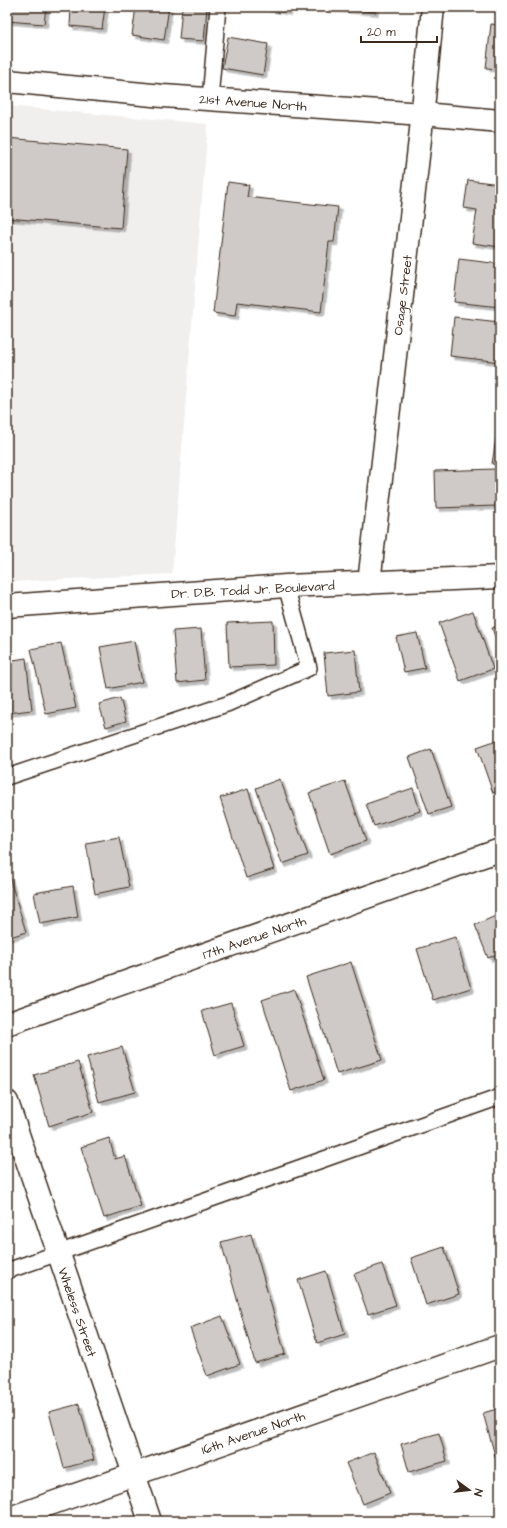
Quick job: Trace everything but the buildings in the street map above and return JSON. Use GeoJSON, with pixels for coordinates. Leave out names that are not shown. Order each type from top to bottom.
{"type":"FeatureCollection","features":[{"type":"Feature","properties":{"kind":"street","name":"Osage Street"},"geometry":{"type":"LineString","coordinates":[[369,583],[423,114],[433,7]]}},
{"type":"Feature","properties":{"kind":"street","name":"21st Avenue North"},"geometry":{"type":"LineString","coordinates":[[7,81],[210,99],[500,121]]}},
{"type":"Feature","properties":{"kind":"street","name":"Dr. D.B. Todd Jr. Boulevard"},"geometry":{"type":"LineString","coordinates":[[7,606],[286,586],[500,577]]}},
{"type":"Feature","properties":{"kind":"street","name":"17th Avenue North"},"geometry":{"type":"LineString","coordinates":[[7,1024],[500,850]]}},
{"type":"Feature","properties":{"kind":"street","name":"Wheless Street"},"geometry":{"type":"LineString","coordinates":[[7,1102],[150,1521]]}},
{"type":"Feature","properties":{"kind":"street","name":"16th Avenue North"},"geometry":{"type":"LineString","coordinates":[[7,1519],[500,1346]]}},
{"type":"Feature","properties":{"kind":"lane"},"geometry":{"type":"LineString","coordinates":[[210,99],[218,7]]}},
{"type":"Feature","properties":{"kind":"lane"},"geometry":{"type":"LineString","coordinates":[[7,777],[228,704],[309,668],[286,586]]}},
{"type":"Feature","properties":{"kind":"lane"},"geometry":{"type":"LineString","coordinates":[[7,1271],[500,1097]]}},
{"type":"Feature","properties":{"kind":"shaded area"},"geometry":{"type":"Polygon","coordinates":[[[7,106],[208,124],[172,574],[7,582],[7,106]]]}}]}
